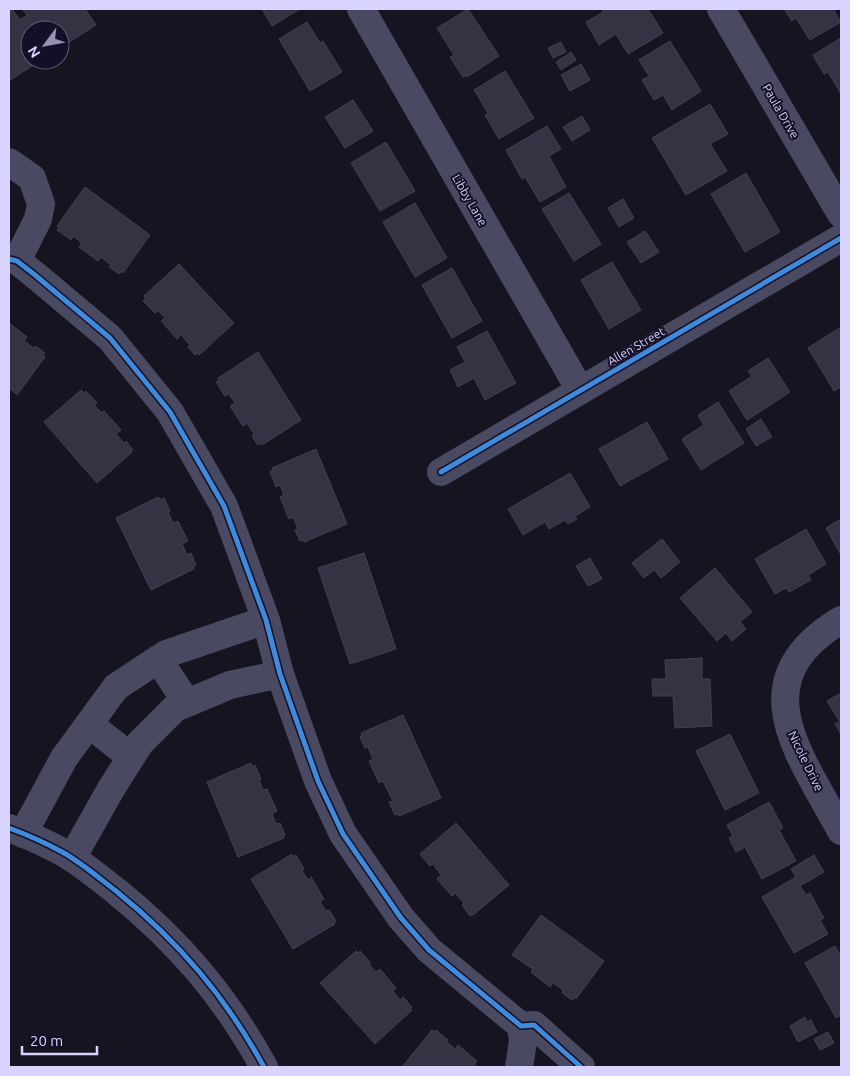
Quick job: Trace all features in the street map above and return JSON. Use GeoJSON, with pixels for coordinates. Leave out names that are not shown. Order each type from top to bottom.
{"type":"FeatureCollection","features":[{"type":"Feature","properties":{"kind":"street","name":"Libby Lane"},"geometry":{"type":"LineString","coordinates":[[360,9],[580,390]]}},
{"type":"Feature","properties":{"kind":"street","name":"Paula Drive"},"geometry":{"type":"LineString","coordinates":[[721,9],[841,214]]}},
{"type":"Feature","properties":{"kind":"street"},"geometry":{"type":"LineString","coordinates":[[9,162],[32,178],[41,204],[38,219],[13,260],[110,338],[170,412],[224,506],[266,620],[280,674],[318,781],[343,834],[401,918],[428,950],[520,1026],[534,1026],[581,1067]]}},
{"type":"Feature","properties":{"kind":"street","name":"Allen Street"},"geometry":{"type":"LineString","coordinates":[[441,472],[841,238]]}},
{"type":"Feature","properties":{"kind":"street"},"geometry":{"type":"LineString","coordinates":[[264,1067],[225,1003],[190,959],[138,908],[72,858],[40,840],[16,831],[64,758],[116,687],[166,654],[266,620]]}},
{"type":"Feature","properties":{"kind":"street","name":"Nicole Drive"},"geometry":{"type":"LineString","coordinates":[[841,620],[826,629],[814,640],[794,664],[786,681],[785,702],[787,722],[795,744],[841,830]]}},
{"type":"Feature","properties":{"kind":"street"},"geometry":{"type":"LineString","coordinates":[[158,659],[187,703]]}},
{"type":"Feature","properties":{"kind":"street"},"geometry":{"type":"LineString","coordinates":[[72,858],[111,789],[140,743],[174,708],[230,685],[280,674]]}},
{"type":"Feature","properties":{"kind":"street"},"geometry":{"type":"LineString","coordinates":[[89,724],[131,758]]}},
{"type":"Feature","properties":{"kind":"street"},"geometry":{"type":"LineString","coordinates":[[519,1067],[522,1040],[520,1026]]}},
{"type":"Feature","properties":{"kind":"building"},"geometry":{"type":"Polygon","coordinates":[[[9,9],[12,9],[20,20],[20,70],[26,70],[9,81],[9,9]]]}},
{"type":"Feature","properties":{"kind":"building"},"geometry":{"type":"Polygon","coordinates":[[[22,9],[85,9],[96,25],[70,42],[70,20],[20,20],[27,15],[22,9]]]}},
{"type":"Feature","properties":{"kind":"building"},"geometry":{"type":"Polygon","coordinates":[[[262,9],[300,9],[272,26],[262,9]]]}},
{"type":"Feature","properties":{"kind":"building"},"geometry":{"type":"Polygon","coordinates":[[[468,9],[499,56],[467,77],[466,75],[463,77],[450,57],[454,55],[437,28],[468,9]]]}},
{"type":"Feature","properties":{"kind":"building"},"geometry":{"type":"Polygon","coordinates":[[[602,9],[648,9],[663,33],[628,54],[616,34],[599,45],[586,22],[603,12],[602,9]]]}},
{"type":"Feature","properties":{"kind":"building"},"geometry":{"type":"Polygon","coordinates":[[[784,9],[833,9],[841,22],[810,40],[796,18],[792,21],[784,9]]]}},
{"type":"Feature","properties":{"kind":"building"},"geometry":{"type":"Polygon","coordinates":[[[307,22],[320,43],[323,41],[342,72],[310,91],[279,39],[307,22]]]}},
{"type":"Feature","properties":{"kind":"building"},"geometry":{"type":"Polygon","coordinates":[[[841,38],[841,94],[828,72],[824,74],[813,55],[841,38]]]}},
{"type":"Feature","properties":{"kind":"building"},"geometry":{"type":"Polygon","coordinates":[[[670,41],[701,91],[672,110],[663,95],[654,100],[642,80],[649,76],[639,60],[670,41]]]}},
{"type":"Feature","properties":{"kind":"building"},"geometry":{"type":"Polygon","coordinates":[[[561,42],[566,52],[553,58],[548,48],[561,42]]]}},
{"type":"Feature","properties":{"kind":"building"},"geometry":{"type":"Polygon","coordinates":[[[571,52],[576,60],[561,70],[556,62],[571,52]]]}},
{"type":"Feature","properties":{"kind":"building"},"geometry":{"type":"Polygon","coordinates":[[[581,64],[590,80],[570,91],[561,75],[581,64]]]}},
{"type":"Feature","properties":{"kind":"building"},"geometry":{"type":"Polygon","coordinates":[[[505,71],[534,118],[499,139],[485,115],[488,113],[474,90],[505,71]]]}},
{"type":"Feature","properties":{"kind":"building"},"geometry":{"type":"Polygon","coordinates":[[[353,100],[373,131],[345,148],[325,117],[353,100]]]}},
{"type":"Feature","properties":{"kind":"building"},"geometry":{"type":"Polygon","coordinates":[[[710,104],[728,134],[710,144],[727,171],[686,195],[652,138],[710,104]]]}},
{"type":"Feature","properties":{"kind":"building"},"geometry":{"type":"Polygon","coordinates":[[[582,116],[590,130],[572,141],[563,127],[582,116]]]}},
{"type":"Feature","properties":{"kind":"building"},"geometry":{"type":"Polygon","coordinates":[[[547,126],[561,149],[549,156],[566,187],[540,202],[525,177],[522,179],[506,150],[547,126]]]}},
{"type":"Feature","properties":{"kind":"building"},"geometry":{"type":"Polygon","coordinates":[[[386,142],[415,191],[380,211],[351,163],[386,142]]]}},
{"type":"Feature","properties":{"kind":"building"},"geometry":{"type":"Polygon","coordinates":[[[746,173],[780,232],[745,252],[711,194],[746,173]]]}},
{"type":"Feature","properties":{"kind":"building"},"geometry":{"type":"Polygon","coordinates":[[[85,187],[150,235],[123,273],[121,271],[119,274],[109,267],[111,265],[101,257],[98,261],[79,247],[82,243],[73,236],[71,240],[57,230],[60,227],[57,226],[85,187]]]}},
{"type":"Feature","properties":{"kind":"building"},"geometry":{"type":"Polygon","coordinates":[[[569,193],[601,244],[574,261],[542,209],[569,193]]]}},
{"type":"Feature","properties":{"kind":"building"},"geometry":{"type":"Polygon","coordinates":[[[623,199],[634,218],[619,227],[608,208],[623,199]]]}},
{"type":"Feature","properties":{"kind":"building"},"geometry":{"type":"Polygon","coordinates":[[[415,203],[447,258],[415,277],[383,222],[415,203]]]}},
{"type":"Feature","properties":{"kind":"building"},"geometry":{"type":"Polygon","coordinates":[[[645,231],[659,252],[641,263],[627,242],[645,231]]]}},
{"type":"Feature","properties":{"kind":"building"},"geometry":{"type":"Polygon","coordinates":[[[612,262],[641,310],[609,329],[581,280],[612,262]]]}},
{"type":"Feature","properties":{"kind":"building"},"geometry":{"type":"Polygon","coordinates":[[[179,264],[234,323],[199,355],[198,353],[195,355],[188,347],[190,345],[181,335],[177,339],[161,321],[165,318],[158,310],[155,313],[143,301],[146,298],[144,296],[179,264]]]}},
{"type":"Feature","properties":{"kind":"building"},"geometry":{"type":"Polygon","coordinates":[[[452,268],[482,321],[452,338],[422,285],[452,268]]]}},
{"type":"Feature","properties":{"kind":"building"},"geometry":{"type":"Polygon","coordinates":[[[9,323],[27,337],[24,341],[34,348],[36,346],[45,353],[43,355],[45,357],[17,395],[9,388],[9,323]]]}},
{"type":"Feature","properties":{"kind":"building"},"geometry":{"type":"Polygon","coordinates":[[[841,327],[841,387],[834,391],[808,348],[841,327]]]}},
{"type":"Feature","properties":{"kind":"building"},"geometry":{"type":"Polygon","coordinates":[[[487,331],[516,383],[485,400],[474,378],[458,387],[450,370],[465,362],[457,347],[487,331]]]}},
{"type":"Feature","properties":{"kind":"building"},"geometry":{"type":"Polygon","coordinates":[[[258,352],[301,420],[262,445],[260,443],[258,445],[247,423],[243,426],[230,406],[235,403],[229,394],[225,396],[216,382],[219,380],[218,378],[258,352]]]}},
{"type":"Feature","properties":{"kind":"building"},"geometry":{"type":"Polygon","coordinates":[[[768,358],[790,392],[747,420],[729,391],[752,376],[748,371],[768,358]]]}},
{"type":"Feature","properties":{"kind":"building"},"geometry":{"type":"Polygon","coordinates":[[[81,390],[84,393],[86,391],[97,403],[94,405],[102,413],[104,411],[121,430],[116,434],[124,443],[126,441],[133,450],[97,483],[44,422],[81,390]]]}},
{"type":"Feature","properties":{"kind":"building"},"geometry":{"type":"Polygon","coordinates":[[[718,402],[744,443],[701,470],[682,439],[704,425],[698,415],[718,402]]]}},
{"type":"Feature","properties":{"kind":"building"},"geometry":{"type":"Polygon","coordinates":[[[761,419],[772,437],[756,446],[746,429],[761,419]]]}},
{"type":"Feature","properties":{"kind":"building"},"geometry":{"type":"Polygon","coordinates":[[[647,422],[668,459],[620,486],[599,449],[647,422]]]}},
{"type":"Feature","properties":{"kind":"building"},"geometry":{"type":"Polygon","coordinates":[[[316,449],[347,524],[304,542],[303,540],[300,541],[295,530],[298,529],[293,517],[289,519],[280,497],[284,495],[280,485],[276,487],[270,472],[273,470],[272,468],[316,449]]]}},
{"type":"Feature","properties":{"kind":"building"},"geometry":{"type":"Polygon","coordinates":[[[570,473],[590,507],[575,516],[577,519],[568,524],[565,520],[549,529],[545,522],[523,535],[508,509],[570,473]]]}},
{"type":"Feature","properties":{"kind":"building"},"geometry":{"type":"Polygon","coordinates":[[[158,497],[160,500],[164,498],[173,523],[178,521],[188,541],[182,544],[187,555],[191,553],[196,565],[193,567],[194,569],[151,590],[116,518],[158,497]]]}},
{"type":"Feature","properties":{"kind":"building"},"geometry":{"type":"Polygon","coordinates":[[[841,519],[841,555],[826,528],[841,519]]]}},
{"type":"Feature","properties":{"kind":"building"},"geometry":{"type":"Polygon","coordinates":[[[806,529],[826,564],[808,575],[811,580],[789,592],[786,588],[775,594],[755,559],[806,529]]]}},
{"type":"Feature","properties":{"kind":"building"},"geometry":{"type":"Polygon","coordinates":[[[662,539],[680,562],[661,578],[654,570],[644,578],[632,563],[662,539]]]}},
{"type":"Feature","properties":{"kind":"building"},"geometry":{"type":"Polygon","coordinates":[[[364,553],[396,649],[350,664],[318,568],[364,553]]]}},
{"type":"Feature","properties":{"kind":"building"},"geometry":{"type":"Polygon","coordinates":[[[590,558],[602,579],[588,586],[576,566],[590,558]]]}},
{"type":"Feature","properties":{"kind":"building"},"geometry":{"type":"Polygon","coordinates":[[[715,568],[752,612],[740,622],[746,629],[732,641],[726,633],[717,641],[680,598],[715,568]]]}},
{"type":"Feature","properties":{"kind":"building"},"geometry":{"type":"Polygon","coordinates":[[[702,658],[702,679],[710,679],[712,726],[675,728],[673,696],[653,696],[652,679],[666,679],[665,660],[702,658]]]}},
{"type":"Feature","properties":{"kind":"building"},"geometry":{"type":"Polygon","coordinates":[[[841,693],[841,734],[835,724],[840,722],[827,701],[841,693]]]}},
{"type":"Feature","properties":{"kind":"building"},"geometry":{"type":"Polygon","coordinates":[[[403,715],[441,798],[399,816],[395,815],[389,802],[393,801],[383,781],[379,783],[369,761],[373,759],[368,747],[365,748],[360,737],[362,736],[361,733],[403,715]]]}},
{"type":"Feature","properties":{"kind":"building"},"geometry":{"type":"Polygon","coordinates":[[[730,734],[759,793],[725,810],[696,751],[730,734]]]}},
{"type":"Feature","properties":{"kind":"building"},"geometry":{"type":"Polygon","coordinates":[[[251,763],[252,766],[255,765],[263,790],[267,789],[277,811],[272,814],[276,824],[280,823],[285,835],[283,836],[284,838],[238,857],[207,782],[251,763]]]}},
{"type":"Feature","properties":{"kind":"building"},"geometry":{"type":"Polygon","coordinates":[[[769,802],[783,828],[779,830],[796,861],[762,879],[745,847],[736,852],[729,838],[733,836],[727,825],[769,802]]]}},
{"type":"Feature","properties":{"kind":"building"},"geometry":{"type":"Polygon","coordinates":[[[456,823],[509,885],[470,916],[462,905],[464,903],[455,893],[452,896],[437,879],[441,875],[433,864],[430,866],[420,854],[456,823]]]}},
{"type":"Feature","properties":{"kind":"building"},"geometry":{"type":"Polygon","coordinates":[[[292,854],[293,857],[296,855],[304,869],[302,871],[308,880],[311,877],[324,899],[320,902],[326,911],[329,910],[336,921],[334,922],[335,924],[293,949],[251,879],[292,854]]]}},
{"type":"Feature","properties":{"kind":"building"},"geometry":{"type":"Polygon","coordinates":[[[814,855],[824,872],[800,886],[806,895],[810,893],[824,918],[820,920],[828,934],[794,953],[762,897],[796,877],[791,869],[814,855]]]}},
{"type":"Feature","properties":{"kind":"building"},"geometry":{"type":"Polygon","coordinates":[[[541,915],[604,961],[576,999],[572,1000],[553,983],[550,987],[531,972],[533,969],[512,955],[541,915]]]}},
{"type":"Feature","properties":{"kind":"building"},"geometry":{"type":"Polygon","coordinates":[[[835,946],[841,956],[841,1015],[836,1018],[805,963],[835,946]]]}},
{"type":"Feature","properties":{"kind":"building"},"geometry":{"type":"Polygon","coordinates":[[[356,951],[358,953],[360,951],[376,972],[380,969],[396,988],[393,991],[400,1000],[403,997],[412,1007],[410,1009],[412,1010],[375,1044],[320,983],[356,951]]]}},
{"type":"Feature","properties":{"kind":"building"},"geometry":{"type":"Polygon","coordinates":[[[805,1017],[807,1022],[811,1020],[817,1032],[798,1042],[790,1026],[805,1017]]]}},
{"type":"Feature","properties":{"kind":"building"},"geometry":{"type":"Polygon","coordinates":[[[432,1030],[434,1032],[436,1030],[455,1049],[458,1045],[477,1061],[474,1065],[477,1067],[402,1067],[432,1030]]]}},
{"type":"Feature","properties":{"kind":"building"},"geometry":{"type":"Polygon","coordinates":[[[828,1032],[834,1043],[820,1050],[814,1039],[828,1032]]]}},
{"type":"Feature","properties":{"kind":"cycle path"},"geometry":{"type":"LineString","coordinates":[[441,472],[841,238]]}},
{"type":"Feature","properties":{"kind":"cycle path"},"geometry":{"type":"LineString","coordinates":[[9,259],[17,261],[35,275],[110,338],[170,412],[224,506],[266,620],[280,674],[318,781],[343,834],[401,918],[429,950],[521,1026],[534,1025],[581,1067]]}},
{"type":"Feature","properties":{"kind":"cycle path"},"geometry":{"type":"LineString","coordinates":[[9,828],[64,853],[139,910],[180,950],[217,994],[264,1067]]}}]}
